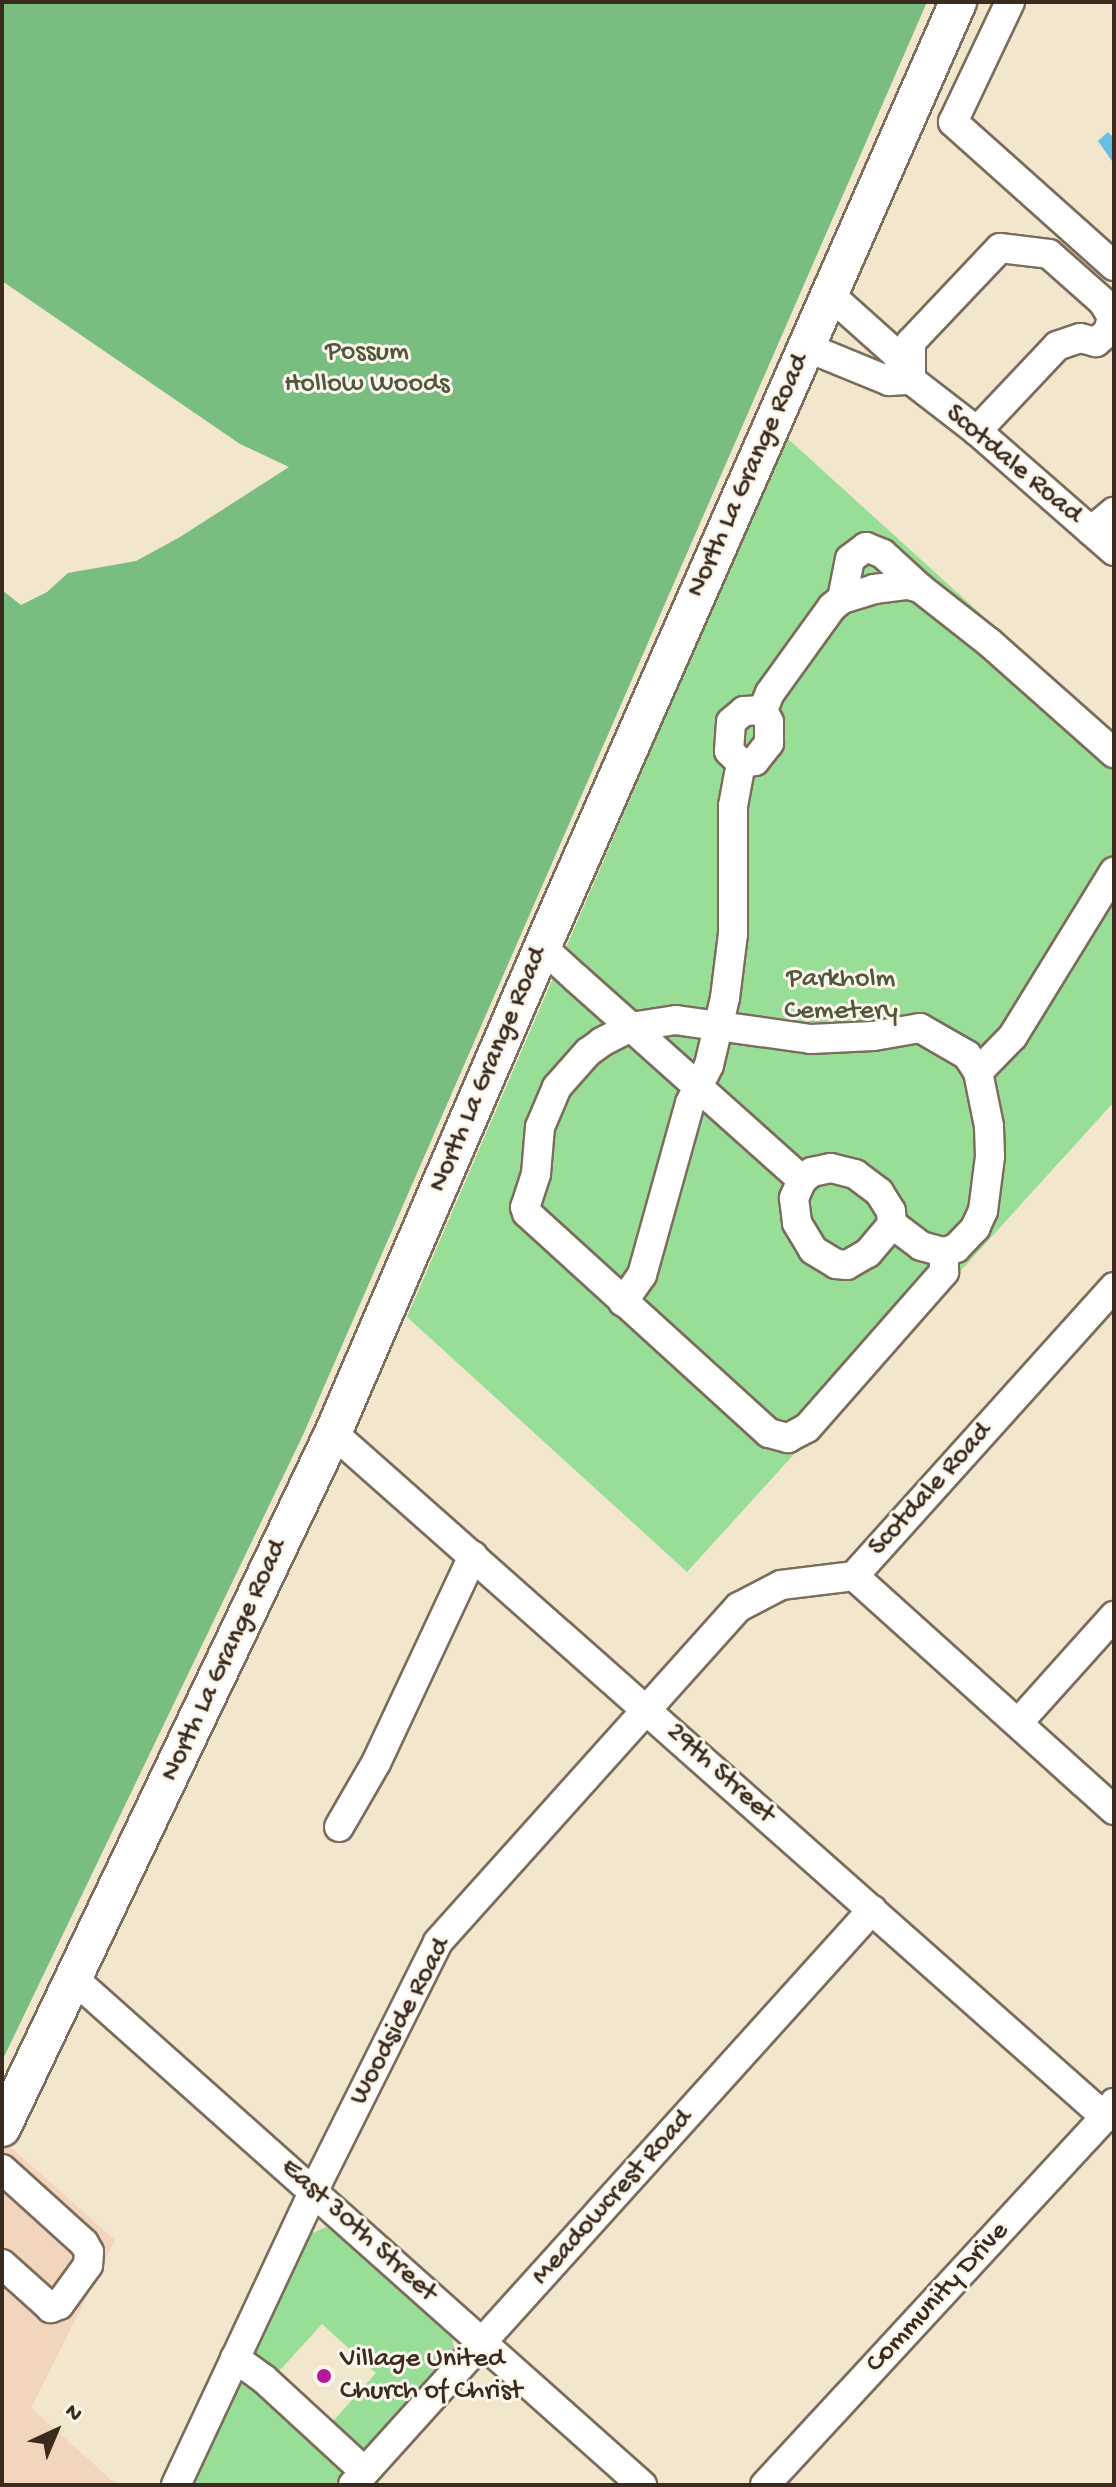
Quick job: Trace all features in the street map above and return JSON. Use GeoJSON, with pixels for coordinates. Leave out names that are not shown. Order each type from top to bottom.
{"type":"FeatureCollection","features":[{"type":"Feature","properties":{"kind":"main road","name":"North La Grange Road"},"geometry":{"type":"LineString","coordinates":[[2,2128],[333,1433],[542,947],[958,2]]}},
{"type":"Feature","properties":{"kind":"street"},"geometry":{"type":"LineString","coordinates":[[1010,2],[953,122],[1114,266]]}},
{"type":"Feature","properties":{"kind":"street"},"geometry":{"type":"LineString","coordinates":[[911,380],[911,342],[1000,248],[1049,254],[1103,302],[1112,317],[1108,332],[1096,342],[1080,338],[1057,346],[977,431]]}},
{"type":"Feature","properties":{"kind":"street","name":"Scotdale Road"},"geometry":{"type":"LineString","coordinates":[[829,294],[895,353],[911,380],[977,431],[1114,551]]}},
{"type":"Feature","properties":{"kind":"street","name":"Scotdale Road"},"geometry":{"type":"LineString","coordinates":[[806,347],[889,381],[911,380]]}},
{"type":"Feature","properties":{"kind":"street"},"geometry":{"type":"LineString","coordinates":[[1091,531],[1114,512]]}},
{"type":"Feature","properties":{"kind":"street"},"geometry":{"type":"LineString","coordinates":[[623,1302],[642,1275],[679,1141],[709,1065],[732,963],[731,828],[741,763],[729,751],[731,722],[744,711],[763,710],[770,693],[800,647],[842,599],[850,559],[866,547],[883,554],[920,588],[990,643],[1114,753]]}},
{"type":"Feature","properties":{"kind":"street"},"geometry":{"type":"LineString","coordinates":[[842,599],[894,586],[920,588]]}},
{"type":"Feature","properties":{"kind":"street"},"geometry":{"type":"LineString","coordinates":[[978,1072],[1013,1036],[1114,872]]}},
{"type":"Feature","properties":{"kind":"street"},"geometry":{"type":"LineString","coordinates":[[542,947],[802,1180]]}},
{"type":"Feature","properties":{"kind":"street"},"geometry":{"type":"LineString","coordinates":[[892,1224],[921,1246],[944,1252],[966,1240],[983,1211],[990,1156],[989,1126],[978,1072],[967,1055],[920,1028],[873,1036],[811,1039],[676,1020],[631,1027],[588,1052],[557,1087],[540,1127],[536,1174],[525,1207],[531,1219],[769,1433],[788,1438],[807,1428],[944,1272],[944,1252]]}},
{"type":"Feature","properties":{"kind":"street"},"geometry":{"type":"LineString","coordinates":[[831,1168],[855,1174],[879,1192],[891,1211],[892,1224],[868,1253],[847,1265],[824,1259],[803,1236],[797,1223],[794,1198],[802,1180],[812,1172],[831,1168]]}},
{"type":"Feature","properties":{"kind":"street","name":"Scotdale Road"},"geometry":{"type":"LineString","coordinates":[[1114,1287],[854,1576],[1114,1810]]}},
{"type":"Feature","properties":{"kind":"street","name":"29th Street"},"geometry":{"type":"LineString","coordinates":[[333,1433],[872,1910],[1111,2112]]}},
{"type":"Feature","properties":{"kind":"street"},"geometry":{"type":"LineString","coordinates":[[339,1827],[376,1763],[473,1556]]}},
{"type":"Feature","properties":{"kind":"street","name":"Woodside Road"},"geometry":{"type":"LineString","coordinates":[[176,2485],[314,2190],[438,1942],[739,1607],[781,1585],[854,1576]]}},
{"type":"Feature","properties":{"kind":"street"},"geometry":{"type":"LineString","coordinates":[[1018,1723],[1114,1616]]}},
{"type":"Feature","properties":{"kind":"street","name":"Meadowcrest Road"},"geometry":{"type":"LineString","coordinates":[[359,2478],[872,1910]]}},
{"type":"Feature","properties":{"kind":"street","name":"East 30th Street"},"geometry":{"type":"LineString","coordinates":[[74,1979],[642,2485]]}},
{"type":"Feature","properties":{"kind":"street","name":"Community Drive"},"geometry":{"type":"LineString","coordinates":[[765,2485],[1111,2112]]}},
{"type":"Feature","properties":{"kind":"street"},"geometry":{"type":"LineString","coordinates":[[2,2169],[84,2243],[89,2252],[88,2265],[59,2305],[51,2308],[2,2264]]}},
{"type":"Feature","properties":{"kind":"street"},"geometry":{"type":"LineString","coordinates":[[235,2358],[264,2379],[359,2478]]}},
{"type":"Feature","properties":{"kind":"shaded area"},"geometry":{"type":"Polygon","coordinates":[[[7,2144],[115,2240],[31,2408],[117,2485],[2,2485],[2,2155],[7,2144]]]}},
{"type":"Feature","properties":{"kind":"green space","name":"Possum Hollow Woods"},"geometry":{"type":"Polygon","coordinates":[[[2,2],[927,2],[303,1435],[2,2061],[2,590],[21,605],[47,592],[68,573],[136,561],[180,537],[289,467],[240,444],[2,281],[2,2]]]}},
{"type":"Feature","properties":{"kind":"green space","name":"Parkholm Cemetery"},"geometry":{"type":"Polygon","coordinates":[[[786,437],[1114,735],[1114,1102],[687,1572],[407,1317],[786,437]]]}},
{"type":"Feature","properties":{"kind":"green space"},"geometry":{"type":"Polygon","coordinates":[[[326,2227],[334,2229],[451,2334],[455,2352],[334,2485],[188,2485],[308,2235],[326,2227]],[[322,2324],[272,2379],[327,2428],[376,2373],[322,2324]]]}},
{"type":"Feature","properties":{"kind":"water"},"geometry":{"type":"Polygon","coordinates":[[[1108,132],[1114,138],[1114,164],[1098,141],[1108,132]]]}},
{"type":"Feature","properties":{"kind":"place","name":"Village United Church of Christ"},"geometry":{"type":"Point","coordinates":[324,2376]}}]}
